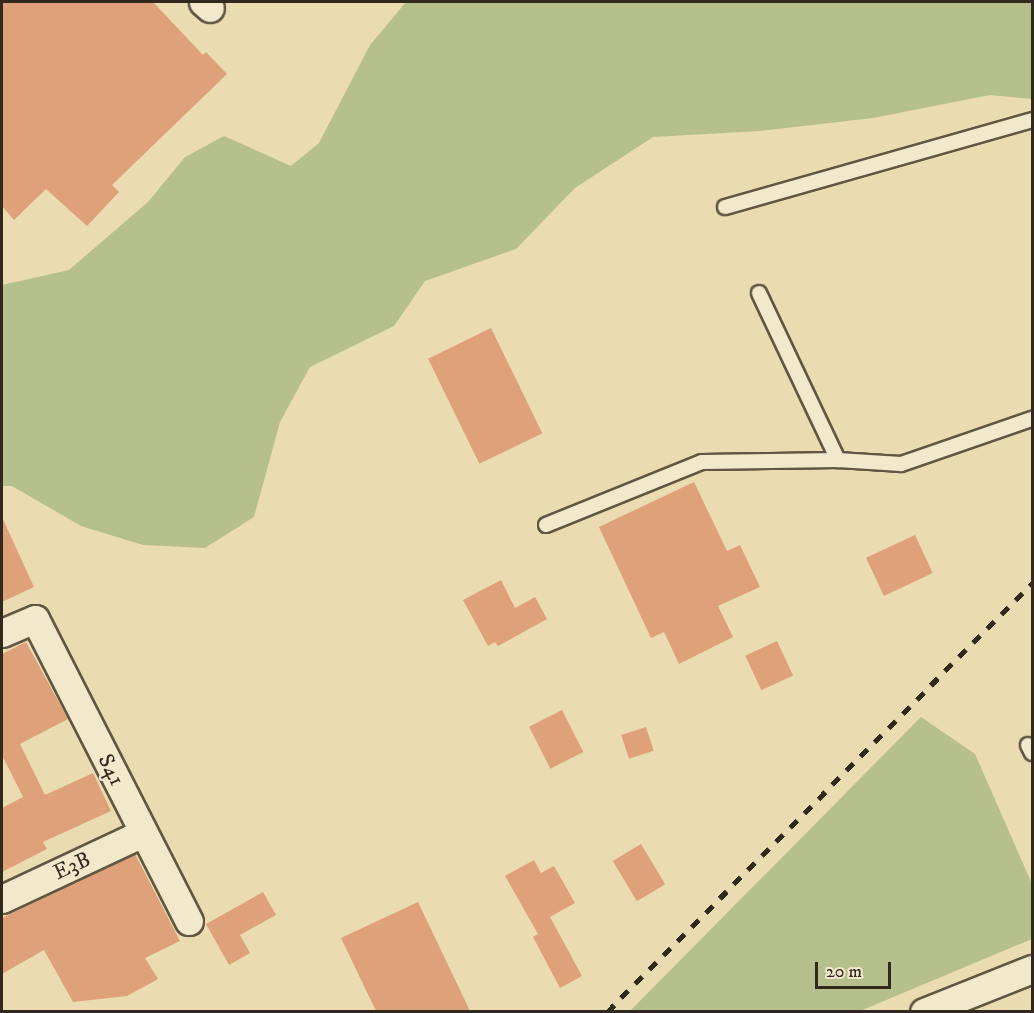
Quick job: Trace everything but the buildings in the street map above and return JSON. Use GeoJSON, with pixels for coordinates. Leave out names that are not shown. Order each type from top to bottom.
{"type":"FeatureCollection","features":[{"type":"Feature","properties":{"kind":"street","name":"S41"},"geometry":{"type":"LineString","coordinates":[[2,633],[35,619],[189,921]]}},
{"type":"Feature","properties":{"kind":"street","name":"E3B"},"geometry":{"type":"LineString","coordinates":[[2,899],[143,833]]}},
{"type":"Feature","properties":{"kind":"street"},"geometry":{"type":"LineString","coordinates":[[924,1011],[1032,969]]}},
{"type":"Feature","properties":{"kind":"lane"},"geometry":{"type":"LineString","coordinates":[[725,207],[1032,120]]}},
{"type":"Feature","properties":{"kind":"lane"},"geometry":{"type":"LineString","coordinates":[[759,293],[838,460]]}},
{"type":"Feature","properties":{"kind":"lane"},"geometry":{"type":"LineString","coordinates":[[546,525],[702,462],[838,460],[901,464],[1032,419]]}},
{"type":"Feature","properties":{"kind":"green space"},"geometry":{"type":"Polygon","coordinates":[[[406,2],[1032,2],[1032,99],[990,95],[873,118],[760,131],[653,137],[575,188],[516,249],[425,281],[394,326],[310,367],[280,422],[254,517],[205,548],[143,545],[81,526],[12,486],[2,486],[2,285],[69,270],[148,202],[185,157],[224,136],[291,166],[319,143],[370,45],[406,2]]]}},
{"type":"Feature","properties":{"kind":"green space"},"geometry":{"type":"Polygon","coordinates":[[[921,717],[975,754],[1032,884],[1032,939],[860,1011],[630,1011],[921,717]]]}},
{"type":"Feature","properties":{"kind":"railway"},"geometry":{"type":"LineString","coordinates":[[607,1012],[1032,583]]}}]}
